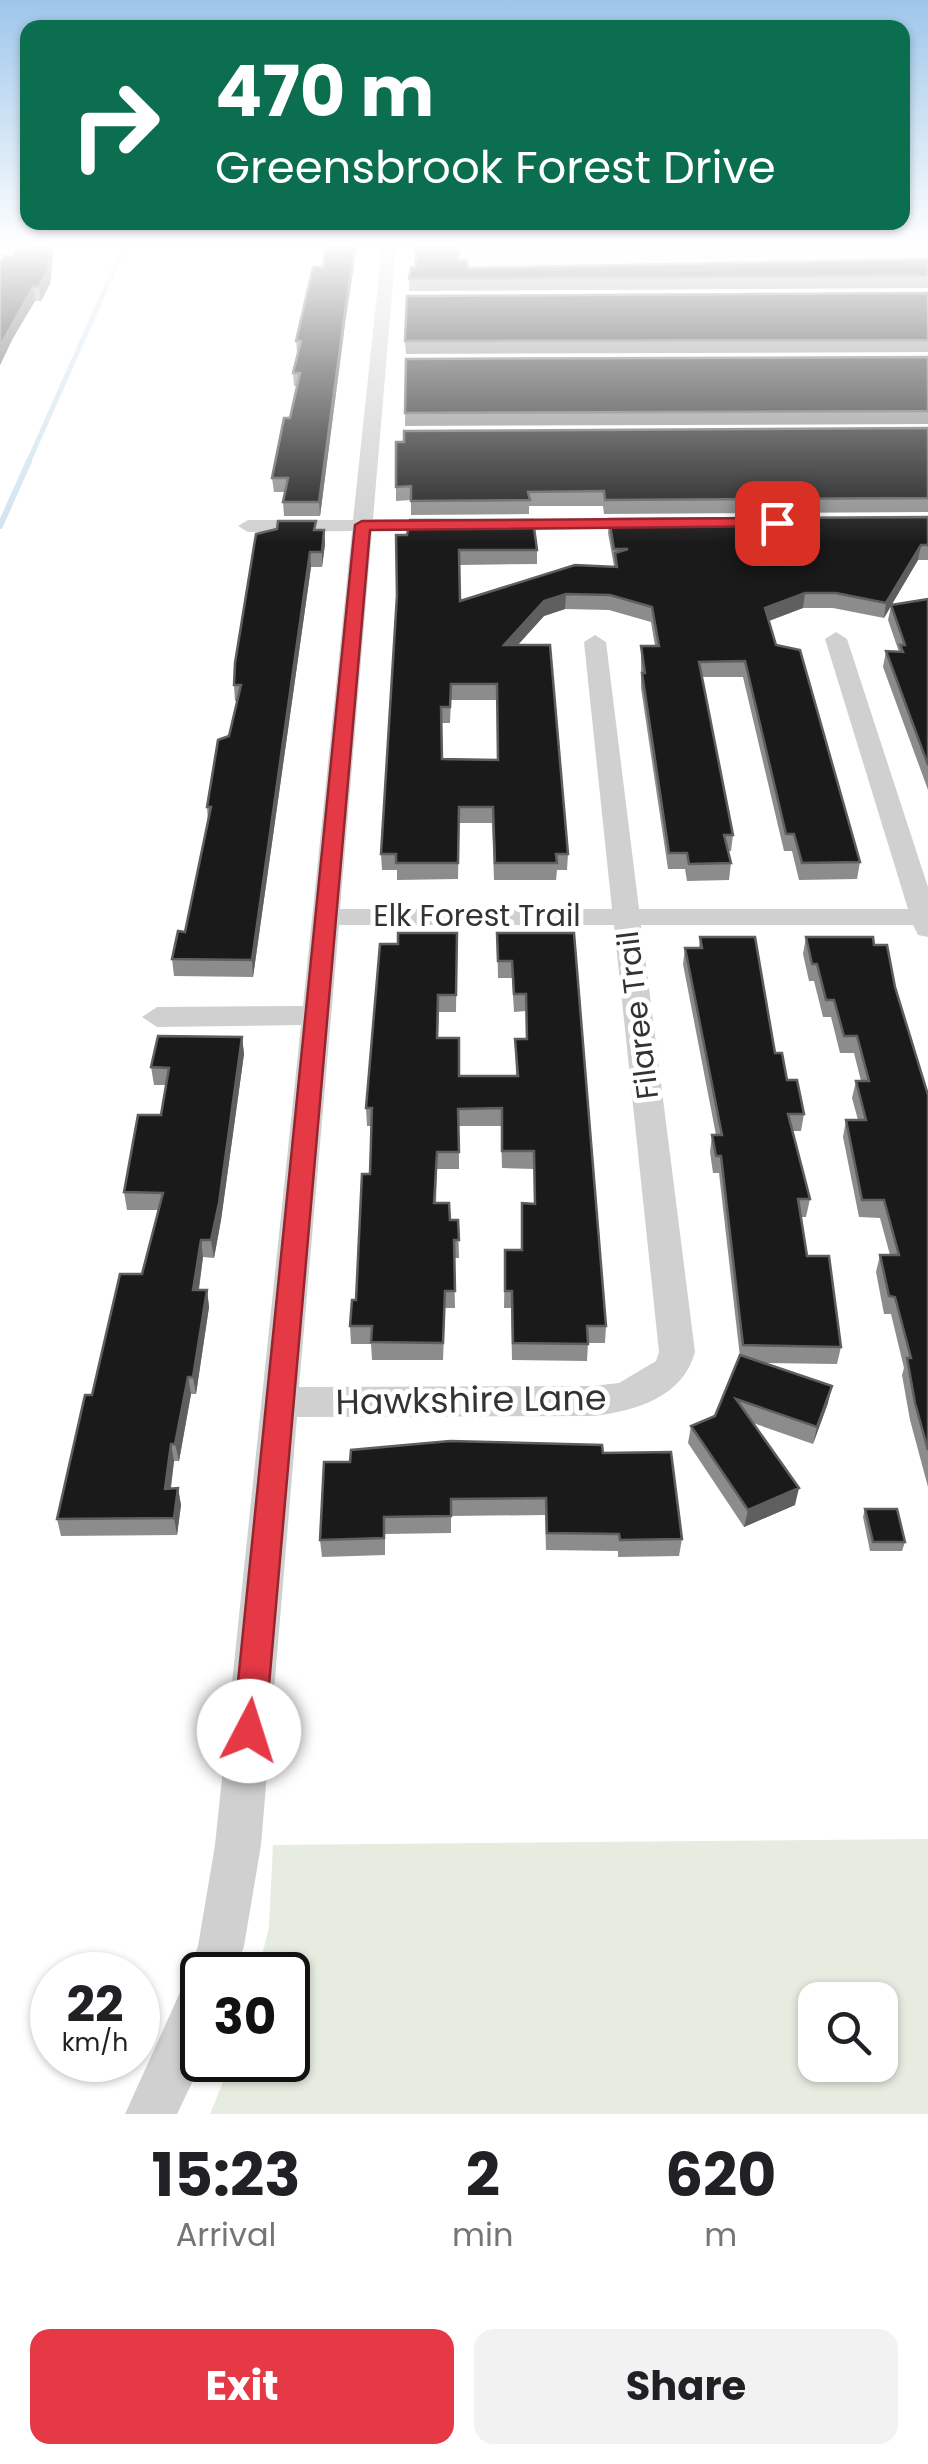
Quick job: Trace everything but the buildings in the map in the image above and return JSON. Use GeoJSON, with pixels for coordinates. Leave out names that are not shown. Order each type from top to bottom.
{"type":"FeatureCollection","features":[{"type":"Feature","properties":{"kind":"street"},"geometry":{"type":"LineString","coordinates":[[219,1952],[238,1846],[362,525],[381,436],[389,346]]}},
{"type":"Feature","properties":{"kind":"street"},"geometry":{"type":"LineString","coordinates":[[248,526],[674,524]]}},
{"type":"Feature","properties":{"kind":"street"},"geometry":{"type":"LineString","coordinates":[[836,639],[927,921]]}},
{"type":"Feature","properties":{"kind":"street","name":"Filaree Trail"},"geometry":{"type":"LineString","coordinates":[[596,642],[678,1352],[672,1370],[658,1382]]}},
{"type":"Feature","properties":{"kind":"street","name":"Elk Forest Trail"},"geometry":{"type":"LineString","coordinates":[[325,917],[626,915],[927,921]]}},
{"type":"Feature","properties":{"kind":"street"},"geometry":{"type":"LineString","coordinates":[[157,1017],[315,1015]]}},
{"type":"Feature","properties":{"kind":"street","name":"Hawkshire Lane"},"geometry":{"type":"LineString","coordinates":[[280,1402],[593,1401],[626,1398],[658,1382]]}},
{"type":"Feature","properties":{"kind":"street"},"geometry":{"type":"LineString","coordinates":[[150,2114],[180,2056]]}},
{"type":"Feature","properties":{"kind":"shaded area"},"geometry":{"type":"Polygon","coordinates":[[[928,1839],[928,2114],[210,2114],[223,2082],[310,2082],[310,1952],[263,1952],[269,1927],[273,1845],[928,1839]]]}},
{"type":"Feature","properties":{"kind":"waterway"},"geometry":{"type":"LineString","coordinates":[[28,463],[80,346]]}},
{"type":"Feature","properties":{"kind":"waterway"},"geometry":{"type":"LineString","coordinates":[[0,526],[29,461]]}},
{"type":"Feature","properties":{"kind":"route"},"geometry":{"type":"LineString","coordinates":[[249,1731],[362,525],[777,523]]}}]}
